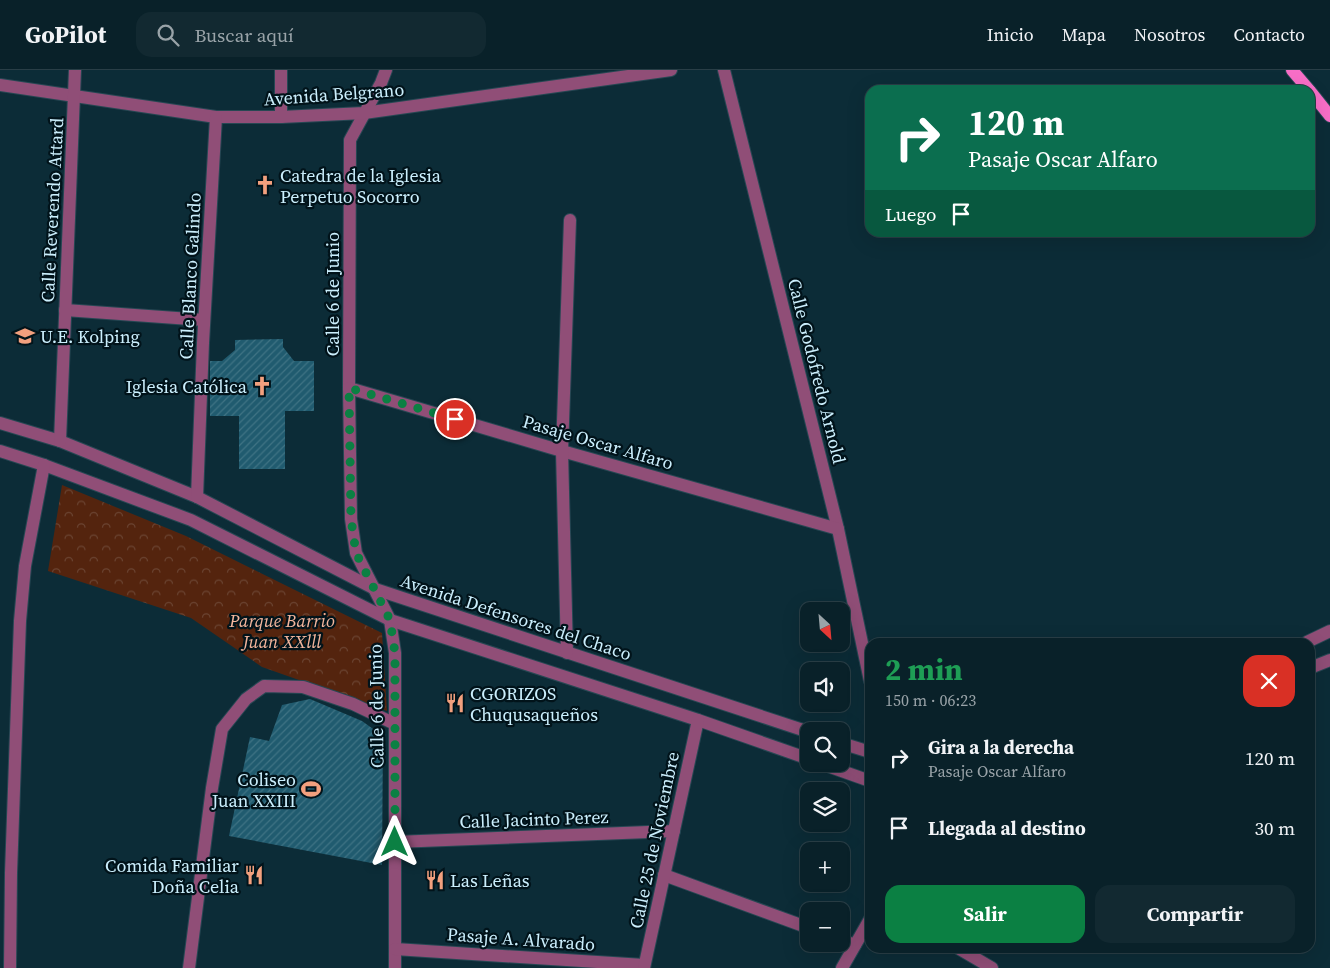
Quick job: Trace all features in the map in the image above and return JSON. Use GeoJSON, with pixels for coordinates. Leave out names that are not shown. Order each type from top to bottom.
{"type":"FeatureCollection","features":[{"type":"Feature","properties":{"kind":"main road"},"geometry":{"type":"LineString","coordinates":[[1292,70],[1304,85]]}},
{"type":"Feature","properties":{"kind":"main road"},"geometry":{"type":"LineString","coordinates":[[1315,98],[1330,116]]}},
{"type":"Feature","properties":{"kind":"street","name":"Calle Reverendo Attard"},"geometry":{"type":"LineString","coordinates":[[60,441],[75,70]]}},
{"type":"Feature","properties":{"kind":"street"},"geometry":{"type":"LineString","coordinates":[[280,70],[281,117]]}},
{"type":"Feature","properties":{"kind":"street","name":"Calle 6 de Junio"},"geometry":{"type":"LineString","coordinates":[[386,70],[350,140],[349,388],[351,519],[356,553],[390,620],[395,653],[395,968]]}},
{"type":"Feature","properties":{"kind":"street","name":"Avenida Belgrano"},"geometry":{"type":"LineString","coordinates":[[0,85],[216,117],[281,117],[364,113],[671,70]]}},
{"type":"Feature","properties":{"kind":"street","name":"Calle Godofredo Arnold"},"geometry":{"type":"LineString","coordinates":[[724,70],[838,529],[865,657]]}},
{"type":"Feature","properties":{"kind":"street","name":"Calle Blanco Galindo"},"geometry":{"type":"LineString","coordinates":[[197,497],[204,320],[216,117]]}},
{"type":"Feature","properties":{"kind":"street"},"geometry":{"type":"LineString","coordinates":[[567,652],[562,451],[570,220]]}},
{"type":"Feature","properties":{"kind":"street"},"geometry":{"type":"LineString","coordinates":[[65,310],[204,320]]}},
{"type":"Feature","properties":{"kind":"street","name":"Pasaje Oscar Alfaro"},"geometry":{"type":"LineString","coordinates":[[349,388],[562,451],[838,529]]}},
{"type":"Feature","properties":{"kind":"street","name":"Avenida Defensores del Chaco"},"geometry":{"type":"LineString","coordinates":[[0,423],[60,441],[197,497],[375,589],[800,729]]}},
{"type":"Feature","properties":{"kind":"street"},"geometry":{"type":"LineString","coordinates":[[0,451],[44,465],[191,520],[390,620],[698,720],[800,756]]}},
{"type":"Feature","properties":{"kind":"street"},"geometry":{"type":"LineString","coordinates":[[10,968],[11,873],[20,621],[25,566],[44,465]]}},
{"type":"Feature","properties":{"kind":"street"},"geometry":{"type":"LineString","coordinates":[[1315,638],[1330,631]]}},
{"type":"Feature","properties":{"kind":"street"},"geometry":{"type":"LineString","coordinates":[[1315,666],[1330,660]]}},
{"type":"Feature","properties":{"kind":"street"},"geometry":{"type":"LineString","coordinates":[[189,968],[212,788],[222,729],[246,699],[264,686],[303,687],[353,704],[395,724]]}},
{"type":"Feature","properties":{"kind":"street","name":"Calle 25 de Noviembre"},"geometry":{"type":"LineString","coordinates":[[644,966],[698,720]]}},
{"type":"Feature","properties":{"kind":"street"},"geometry":{"type":"LineString","coordinates":[[850,745],[865,750]]}},
{"type":"Feature","properties":{"kind":"street"},"geometry":{"type":"LineString","coordinates":[[845,772],[865,779]]}},
{"type":"Feature","properties":{"kind":"street","name":"Calle Jacinto Perez"},"geometry":{"type":"LineString","coordinates":[[395,842],[674,832]]}},
{"type":"Feature","properties":{"kind":"street"},"geometry":{"type":"LineString","coordinates":[[664,875],[800,925]]}},
{"type":"Feature","properties":{"kind":"street"},"geometry":{"type":"LineString","coordinates":[[842,968],[865,927]]}},
{"type":"Feature","properties":{"kind":"street"},"geometry":{"type":"LineString","coordinates":[[850,943],[855,945]]}},
{"type":"Feature","properties":{"kind":"street","name":"Pasaje A. Alvarado"},"geometry":{"type":"LineString","coordinates":[[395,949],[644,966]]}},
{"type":"Feature","properties":{"kind":"street"},"geometry":{"type":"LineString","coordinates":[[966,953],[992,968]]}},
{"type":"Feature","properties":{"kind":"green space","name":"Parque Barrio Juan XXlll"},"geometry":{"type":"Polygon","coordinates":[[[62,485],[186,536],[382,633],[387,711],[262,667],[191,618],[48,571],[62,485]]]}},
{"type":"Feature","properties":{"kind":"building","name":"Iglesia Católica"},"geometry":{"type":"Polygon","coordinates":[[[283,339],[283,347],[294,361],[314,361],[314,411],[285,411],[285,469],[239,469],[239,416],[210,416],[210,361],[222,361],[235,350],[235,340],[283,339]]]}},
{"type":"Feature","properties":{"kind":"building","name":"Coliseo Juan XXIII"},"geometry":{"type":"Polygon","coordinates":[[[310,699],[362,721],[383,736],[382,865],[229,836],[250,737],[269,741],[282,705],[310,699]]]}},
{"type":"Feature","properties":{"kind":"place","name":"Catedra de la Iglesia Perpetuo Socorro"},"geometry":{"type":"Point","coordinates":[265,185]}},
{"type":"Feature","properties":{"kind":"place","name":"U.E. Kolping"},"geometry":{"type":"Point","coordinates":[25,336]}},
{"type":"Feature","properties":{"kind":"place","name":"Iglesia Católica"},"geometry":{"type":"Point","coordinates":[262,386]}},
{"type":"Feature","properties":{"kind":"place","name":"CGORIZOS Chuqusaqueños"},"geometry":{"type":"Point","coordinates":[455,703]}},
{"type":"Feature","properties":{"kind":"place","name":"Coliseo Juan XXIII"},"geometry":{"type":"Point","coordinates":[311,789]}},
{"type":"Feature","properties":{"kind":"place","name":"Comida Familiar Doña Celia"},"geometry":{"type":"Point","coordinates":[254,875]}},
{"type":"Feature","properties":{"kind":"place","name":"Las Leñas"},"geometry":{"type":"Point","coordinates":[435,880]}},
{"type":"Feature","properties":{"kind":"route"},"geometry":{"type":"LineString","coordinates":[[395,842],[395,653],[390,620],[356,553],[351,519],[349,388],[455,419]]}}]}
